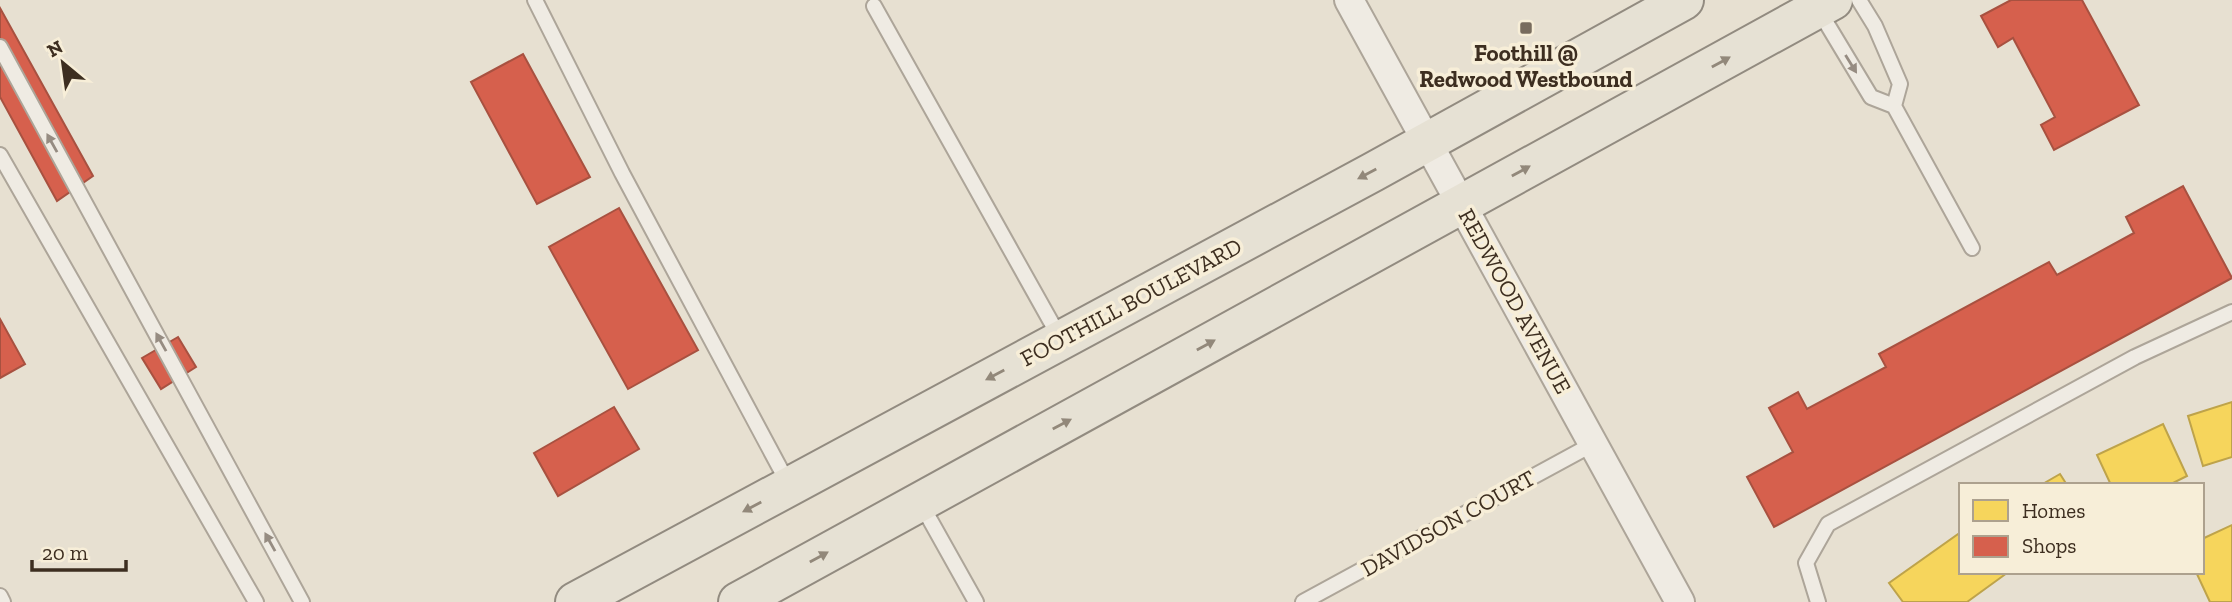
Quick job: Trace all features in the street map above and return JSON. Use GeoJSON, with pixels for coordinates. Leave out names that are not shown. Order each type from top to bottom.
{"type":"FeatureCollection","features":[{"type":"Feature","properties":{"kind":"main road","name":"FOOTHILL BOULEVARD"},"geometry":{"type":"LineString","coordinates":[[575,602],[1427,142],[1684,0]]}},
{"type":"Feature","properties":{"kind":"main road"},"geometry":{"type":"LineString","coordinates":[[738,602],[1826,4]]}},
{"type":"Feature","properties":{"kind":"street","name":"REDWOOD AVENUE"},"geometry":{"type":"LineString","coordinates":[[1349,0],[1680,602]]}},
{"type":"Feature","properties":{"kind":"lane"},"geometry":{"type":"LineString","coordinates":[[535,0],[622,173],[790,486]]}},
{"type":"Feature","properties":{"kind":"lane"},"geometry":{"type":"LineString","coordinates":[[1859,0],[1875,26],[1900,84],[1894,106]]}},
{"type":"Feature","properties":{"kind":"lane"},"geometry":{"type":"LineString","coordinates":[[1826,4],[1871,97],[1894,106],[1972,248]]}},
{"type":"Feature","properties":{"kind":"lane"},"geometry":{"type":"LineString","coordinates":[[874,6],[1061,340]]}},
{"type":"Feature","properties":{"kind":"lane"},"geometry":{"type":"LineString","coordinates":[[0,47],[302,602]]}},
{"type":"Feature","properties":{"kind":"lane"},"geometry":{"type":"LineString","coordinates":[[0,155],[256,602]]}},
{"type":"Feature","properties":{"kind":"lane"},"geometry":{"type":"LineString","coordinates":[[1818,602],[1806,563],[1828,524],[2135,357],[2232,312]]}},
{"type":"Feature","properties":{"kind":"lane","name":"DAVIDSON COURT"},"geometry":{"type":"LineString","coordinates":[[1303,602],[1593,444]]}},
{"type":"Feature","properties":{"kind":"lane"},"geometry":{"type":"LineString","coordinates":[[920,500],[976,602]]}},
{"type":"Feature","properties":{"kind":"lane"},"geometry":{"type":"LineString","coordinates":[[0,596],[4,602]]}},
{"type":"Feature","properties":{"kind":"building: Homes"},"geometry":{"type":"Polygon","coordinates":[[[2232,402],[2232,457],[2203,466],[2188,416],[2232,402]]]}},
{"type":"Feature","properties":{"kind":"building: Homes"},"geometry":{"type":"Polygon","coordinates":[[[2163,424],[2187,476],[2173,483],[2110,483],[2097,455],[2163,424]]]}},
{"type":"Feature","properties":{"kind":"building: Homes"},"geometry":{"type":"Polygon","coordinates":[[[2060,474],[2066,483],[2044,483],[2060,474]]]}},
{"type":"Feature","properties":{"kind":"building: Homes"},"geometry":{"type":"Polygon","coordinates":[[[2232,525],[2232,602],[2210,602],[2197,574],[2204,574],[2204,538],[2232,525]]]}},
{"type":"Feature","properties":{"kind":"building: Homes"},"geometry":{"type":"Polygon","coordinates":[[[1959,533],[1959,574],[2006,574],[1967,602],[1903,602],[1889,583],[1959,533]]]}},
{"type":"Feature","properties":{"kind":"building: Shops"},"geometry":{"type":"Polygon","coordinates":[[[2011,0],[2082,0],[2139,105],[2054,150],[2041,125],[2055,117],[2013,38],[1998,47],[1981,16],[2011,0]]]}},
{"type":"Feature","properties":{"kind":"building: Shops"},"geometry":{"type":"Polygon","coordinates":[[[0,8],[93,176],[57,201],[0,97],[0,8]]]}},
{"type":"Feature","properties":{"kind":"building: Shops"},"geometry":{"type":"Polygon","coordinates":[[[523,54],[590,177],[537,204],[471,82],[523,54]]]}},
{"type":"Feature","properties":{"kind":"building: Shops"},"geometry":{"type":"Polygon","coordinates":[[[2183,186],[2232,278],[1774,527],[1747,477],[1793,452],[1769,408],[1798,392],[1807,409],[1886,367],[1879,354],[2049,262],[2057,275],[2134,233],[2126,217],[2183,186]]]}},
{"type":"Feature","properties":{"kind":"building: Shops"},"geometry":{"type":"Polygon","coordinates":[[[619,208],[698,350],[628,389],[549,247],[619,208]]]}},
{"type":"Feature","properties":{"kind":"building: Shops"},"geometry":{"type":"Polygon","coordinates":[[[0,319],[25,364],[0,378],[0,319]]]}},
{"type":"Feature","properties":{"kind":"building: Shops"},"geometry":{"type":"Polygon","coordinates":[[[178,337],[196,367],[161,389],[142,358],[178,337]]]}},
{"type":"Feature","properties":{"kind":"building: Shops"},"geometry":{"type":"Polygon","coordinates":[[[614,407],[639,449],[558,496],[534,453],[614,407]]]}},
{"type":"Feature","properties":{"kind":"place","name":"Foothill @ Redwood Westbound"},"geometry":{"type":"Point","coordinates":[1526,28]}}]}
